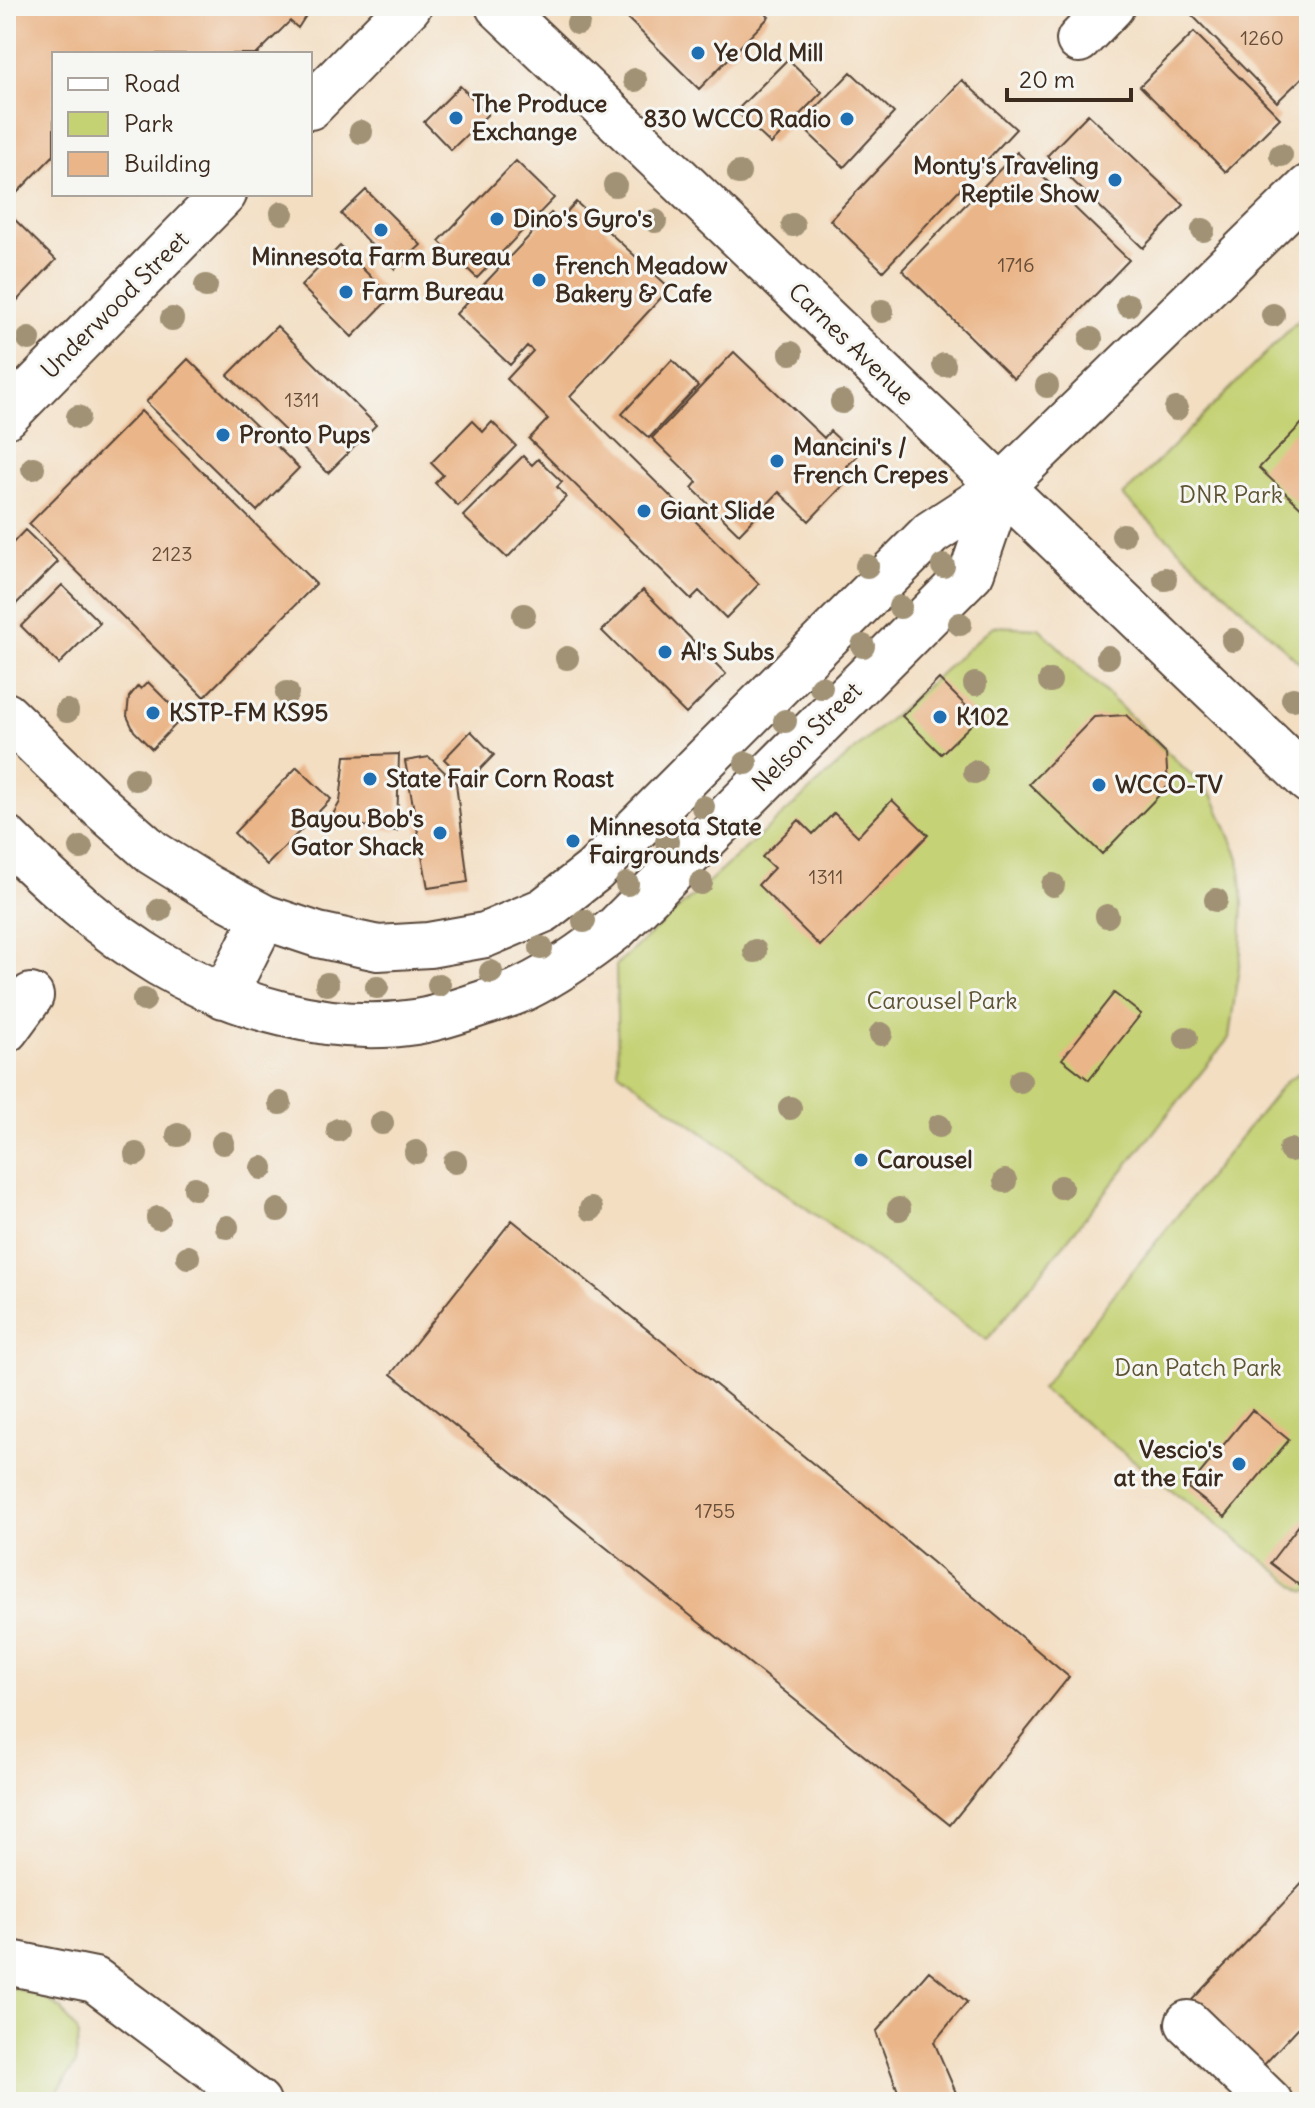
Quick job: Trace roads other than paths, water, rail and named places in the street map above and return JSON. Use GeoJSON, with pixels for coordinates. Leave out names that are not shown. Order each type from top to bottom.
{"type":"FeatureCollection","features":[{"type":"Feature","properties":{"kind":"street"},"geometry":{"type":"LineString","coordinates":[[312,105],[409,6]]}},
{"type":"Feature","properties":{"kind":"street","name":"Carnes Avenue"},"geometry":{"type":"LineString","coordinates":[[498,6],[1309,781]]}},
{"type":"Feature","properties":{"kind":"street"},"geometry":{"type":"LineString","coordinates":[[1079,40],[1112,6]]}},
{"type":"Feature","properties":{"kind":"street","name":"Nelson Street"},"geometry":{"type":"LineString","coordinates":[[6,715],[153,853],[264,917],[318,935],[378,948],[429,945],[485,935],[544,910],[594,871],[931,533],[1001,487],[1309,187]]}},
{"type":"Feature","properties":{"kind":"street","name":"Underwood Street"},"geometry":{"type":"LineString","coordinates":[[6,416],[222,196]]}},
{"type":"Feature","properties":{"kind":"street","name":"Nelson Street"},"geometry":{"type":"LineString","coordinates":[[6,838],[50,881],[106,928],[161,964],[224,996],[300,1018],[359,1025],[416,1022],[523,989],[576,959],[616,928],[972,572],[1001,487]]}},
{"type":"Feature","properties":{"kind":"street"},"geometry":{"type":"LineString","coordinates":[[224,996],[264,917]]}},
{"type":"Feature","properties":{"kind":"street"},"geometry":{"type":"LineString","coordinates":[[6,1962],[95,1980],[258,2102]]}},
{"type":"Feature","properties":{"kind":"street"},"geometry":{"type":"LineString","coordinates":[[1188,2023],[1270,2102]]}},
{"type":"Feature","properties":{"kind":"place","name":"Ye Old Mill"},"geometry":{"type":"Point","coordinates":[698,53]}},
{"type":"Feature","properties":{"kind":"place","name":"The Produce Exchange"},"geometry":{"type":"Point","coordinates":[456,118]}},
{"type":"Feature","properties":{"kind":"place","name":"830 WCCO Radio"},"geometry":{"type":"Point","coordinates":[847,119]}},
{"type":"Feature","properties":{"kind":"place","name":"Monty's Traveling Reptile Show"},"geometry":{"type":"Point","coordinates":[1115,180]}},
{"type":"Feature","properties":{"kind":"place","name":"Dino's Gyro's"},"geometry":{"type":"Point","coordinates":[497,219]}},
{"type":"Feature","properties":{"kind":"place","name":"Minnesota Farm Bureau"},"geometry":{"type":"Point","coordinates":[381,230]}},
{"type":"Feature","properties":{"kind":"place","name":"French Meadow Bakery & Cafe"},"geometry":{"type":"Point","coordinates":[539,280]}},
{"type":"Feature","properties":{"kind":"place","name":"Farm Bureau"},"geometry":{"type":"Point","coordinates":[346,292]}},
{"type":"Feature","properties":{"kind":"place","name":"Pronto Pups"},"geometry":{"type":"Point","coordinates":[223,435]}},
{"type":"Feature","properties":{"kind":"place","name":"Mancini's / French Crepes"},"geometry":{"type":"Point","coordinates":[777,461]}},
{"type":"Feature","properties":{"kind":"place","name":"Giant Slide"},"geometry":{"type":"Point","coordinates":[644,511]}},
{"type":"Feature","properties":{"kind":"place","name":"Al's Subs"},"geometry":{"type":"Point","coordinates":[665,652]}},
{"type":"Feature","properties":{"kind":"place","name":"KSTP-FM KS95"},"geometry":{"type":"Point","coordinates":[153,713]}},
{"type":"Feature","properties":{"kind":"place","name":"K102"},"geometry":{"type":"Point","coordinates":[940,717]}},
{"type":"Feature","properties":{"kind":"place","name":"State Fair Corn Roast"},"geometry":{"type":"Point","coordinates":[370,779]}},
{"type":"Feature","properties":{"kind":"place","name":"WCCO-TV"},"geometry":{"type":"Point","coordinates":[1099,785]}},
{"type":"Feature","properties":{"kind":"place","name":"Bayou Bob's Gator Shack"},"geometry":{"type":"Point","coordinates":[440,833]}},
{"type":"Feature","properties":{"kind":"place","name":"Minnesota State Fairgrounds"},"geometry":{"type":"Point","coordinates":[573,841]}},
{"type":"Feature","properties":{"kind":"place","name":"Carousel"},"geometry":{"type":"Point","coordinates":[861,1160]}},
{"type":"Feature","properties":{"kind":"place","name":"Vescio's at the Fair"},"geometry":{"type":"Point","coordinates":[1239,1464]}},
{"type":"Feature","properties":{"kind":"park label","name":"DNR Park"},"geometry":{"type":"Point","coordinates":[1231,495]}},
{"type":"Feature","properties":{"kind":"park label","name":"Carousel Park"},"geometry":{"type":"Point","coordinates":[942,1001]}},
{"type":"Feature","properties":{"kind":"park label","name":"Dan Patch Park"},"geometry":{"type":"Point","coordinates":[1198,1368]}}]}
